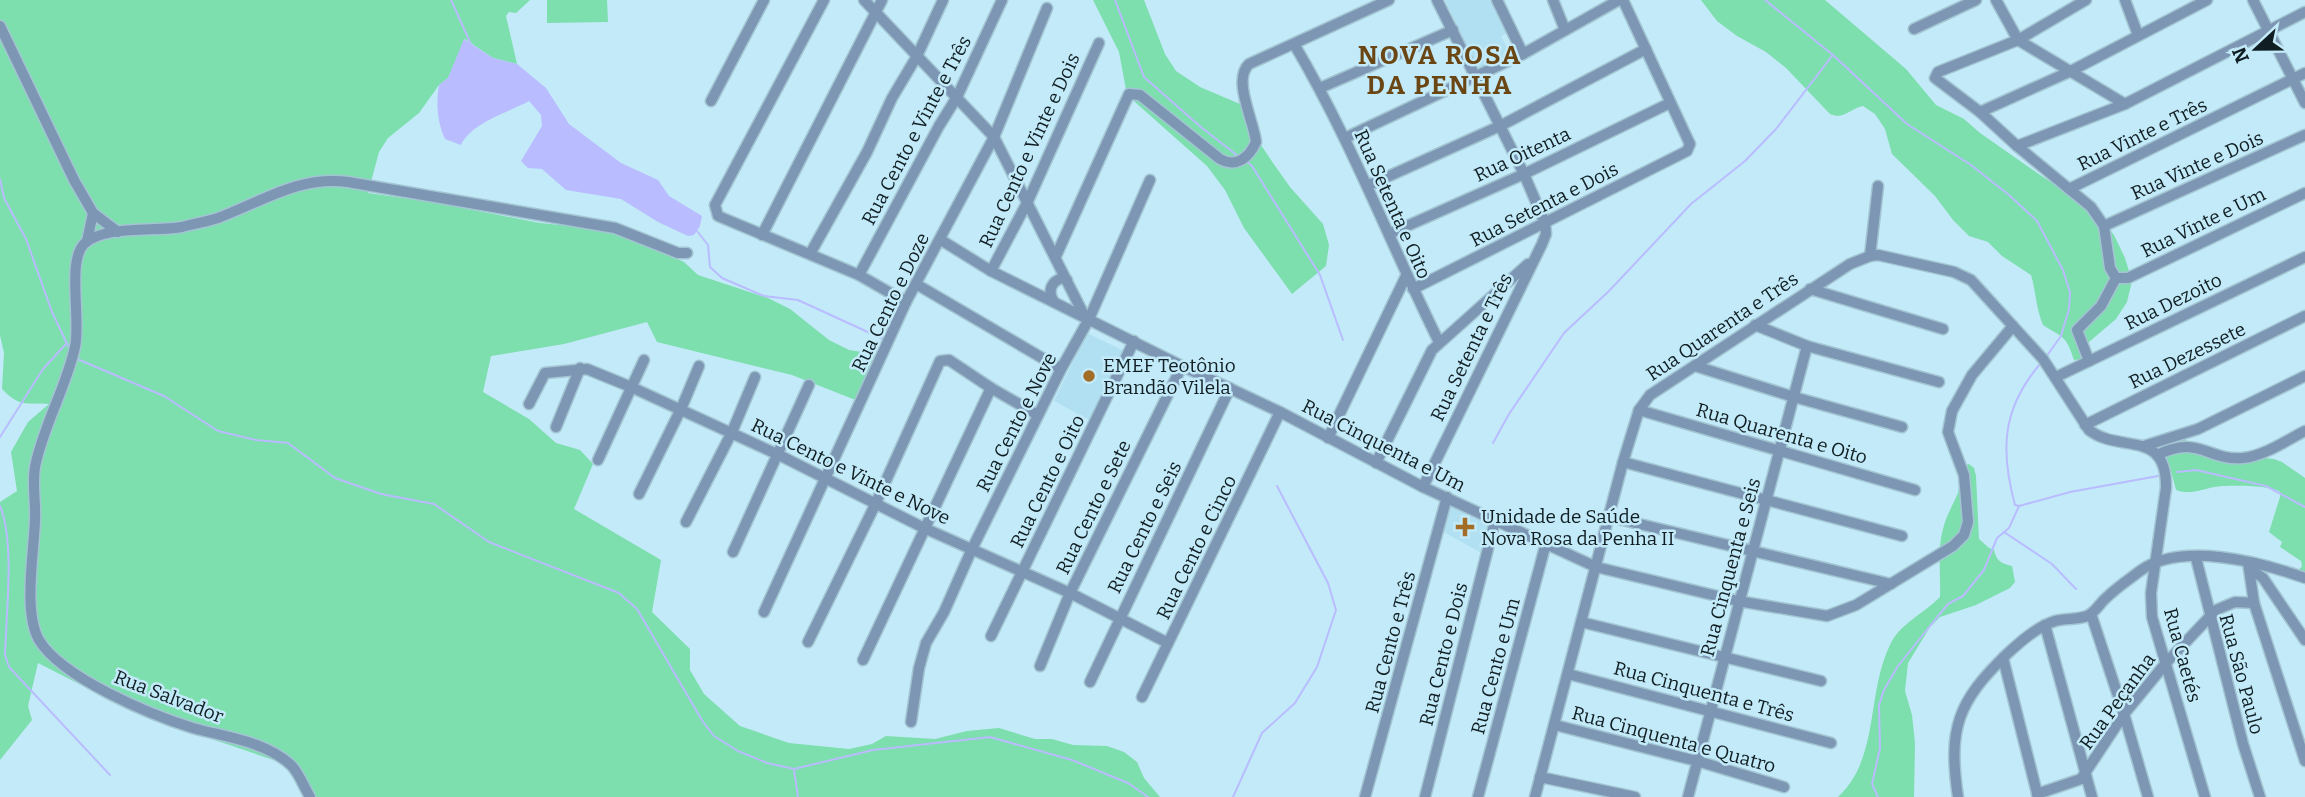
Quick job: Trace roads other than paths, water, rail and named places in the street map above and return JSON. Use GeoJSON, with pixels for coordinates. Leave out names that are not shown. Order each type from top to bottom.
{"type":"FeatureCollection","features":[{"type":"Feature","properties":{"kind":"street"},"geometry":{"type":"LineString","coordinates":[[711,101],[764,0]]}},
{"type":"Feature","properties":{"kind":"street"},"geometry":{"type":"LineString","coordinates":[[824,0],[715,205],[718,216],[859,275],[906,302]]}},
{"type":"Feature","properties":{"kind":"street"},"geometry":{"type":"LineString","coordinates":[[864,0],[994,137],[1087,318]]}},
{"type":"Feature","properties":{"kind":"street"},"geometry":{"type":"LineString","coordinates":[[762,235],[882,0]]}},
{"type":"Feature","properties":{"kind":"street"},"geometry":{"type":"LineString","coordinates":[[810,254],[867,152],[943,0]]}},
{"type":"Feature","properties":{"kind":"street","name":"Rua Cento e Vinte e Três"},"geometry":{"type":"LineString","coordinates":[[859,275],[957,97],[1002,0]]}},
{"type":"Feature","properties":{"kind":"street"},"geometry":{"type":"LineString","coordinates":[[1056,256],[1126,97],[1132,93],[1140,95],[1225,162],[1241,161],[1248,156],[1256,142],[1241,81],[1244,69],[1249,64],[1389,0]]}},
{"type":"Feature","properties":{"kind":"street"},"geometry":{"type":"LineString","coordinates":[[1437,0],[1524,174],[1545,223]]}},
{"type":"Feature","properties":{"kind":"street"},"geometry":{"type":"LineString","coordinates":[[1497,0],[1523,54]]}},
{"type":"Feature","properties":{"kind":"street"},"geometry":{"type":"LineString","coordinates":[[1553,0],[1565,30]]}},
{"type":"Feature","properties":{"kind":"street"},"geometry":{"type":"LineString","coordinates":[[1345,138],[1523,54],[1621,0],[1670,103]]}},
{"type":"Feature","properties":{"kind":"street"},"geometry":{"type":"LineString","coordinates":[[1914,29],[1976,0]]}},
{"type":"Feature","properties":{"kind":"street"},"geometry":{"type":"LineString","coordinates":[[1996,0],[2018,40],[2125,104]]}},
{"type":"Feature","properties":{"kind":"street"},"geometry":{"type":"LineString","coordinates":[[2086,0],[2018,40],[1935,75],[1937,80],[1980,112],[2091,207],[2104,226],[2110,268],[2116,278],[2101,306],[2077,330],[2089,361]]}},
{"type":"Feature","properties":{"kind":"street"},"geometry":{"type":"LineString","coordinates":[[2125,0],[2138,35]]}},
{"type":"Feature","properties":{"kind":"street"},"geometry":{"type":"LineString","coordinates":[[1980,112],[2069,72],[2207,0]]}},
{"type":"Feature","properties":{"kind":"street"},"geometry":{"type":"LineString","coordinates":[[2253,0],[2305,103]]}},
{"type":"Feature","properties":{"kind":"street","name":"Rua Cento e Doze"},"geometry":{"type":"LineString","coordinates":[[764,611],[906,302],[994,137],[1047,8]]}},
{"type":"Feature","properties":{"kind":"street"},"geometry":{"type":"LineString","coordinates":[[2017,146],[2125,104],[2305,12]]}},
{"type":"Feature","properties":{"kind":"street"},"geometry":{"type":"LineString","coordinates":[[0,26],[74,180],[93,213],[118,232]]}},
{"type":"Feature","properties":{"kind":"street"},"geometry":{"type":"LineString","coordinates":[[1320,88],[1453,30]]}},
{"type":"Feature","properties":{"kind":"street","name":"Rua Cento e Vinte e Dois"},"geometry":{"type":"LineString","coordinates":[[991,271],[1028,201],[1099,43]]}},
{"type":"Feature","properties":{"kind":"street","name":"Rua Setenta e Oito"},"geometry":{"type":"LineString","coordinates":[[1294,44],[1345,138],[1406,276],[1439,342]]}},
{"type":"Feature","properties":{"kind":"street"},"geometry":{"type":"LineString","coordinates":[[1367,186],[1500,126],[1646,49]]}},
{"type":"Feature","properties":{"kind":"street","name":"Rua Vinte e Três"},"geometry":{"type":"LineString","coordinates":[[2069,189],[2305,73]]}},
{"type":"Feature","properties":{"kind":"street","name":"Rua Setenta e Dois"},"geometry":{"type":"LineString","coordinates":[[1413,289],[1684,153],[1689,148],[1688,140],[1670,103]]}},
{"type":"Feature","properties":{"kind":"street","name":"Rua Oitenta"},"geometry":{"type":"LineString","coordinates":[[1389,234],[1524,174],[1670,103]]}},
{"type":"Feature","properties":{"kind":"street","name":"Rua Vinte e Dois"},"geometry":{"type":"LineString","coordinates":[[2104,226],[2305,135]]}},
{"type":"Feature","properties":{"kind":"street"},"geometry":{"type":"LineString","coordinates":[[87,241],[103,234],[164,229],[216,219],[289,187],[323,180],[615,228],[678,253],[687,253]]}},
{"type":"Feature","properties":{"kind":"street","name":"Rua Cento e Nove"},"geometry":{"type":"LineString","coordinates":[[911,722],[922,652],[1087,318],[1150,180]]}},
{"type":"Feature","properties":{"kind":"street"},"geometry":{"type":"LineString","coordinates":[[1878,186],[1870,256],[1886,256],[1963,275],[1979,288],[2043,359],[2085,425],[2102,437],[2144,446],[2157,455],[2171,448],[2187,446],[2231,457],[2248,457],[2305,431]]}},
{"type":"Feature","properties":{"kind":"street","name":"Rua Vinte e Um"},"geometry":{"type":"LineString","coordinates":[[2116,278],[2128,278],[2305,193]]}},
{"type":"Feature","properties":{"kind":"street","name":"Rua Salvador"},"geometry":{"type":"LineString","coordinates":[[93,213],[87,241],[75,261],[78,326],[68,373],[39,452],[34,475],[35,515],[31,584],[38,638],[52,655],[110,694],[191,727],[240,740],[278,756],[293,767],[310,797]]}},
{"type":"Feature","properties":{"kind":"street","name":"Rua Setenta e Três"},"geometry":{"type":"LineString","coordinates":[[1423,487],[1544,238],[1545,223]]}},
{"type":"Feature","properties":{"kind":"street","name":"Rua Cinquenta e Um"},"geometry":{"type":"LineString","coordinates":[[941,240],[991,271],[1280,412],[1423,487],[1596,566],[1738,601],[1827,616],[1846,611],[1891,584],[1953,546],[1966,531],[1966,485],[1950,438],[1949,421],[1963,388],[2013,326]]}},
{"type":"Feature","properties":{"kind":"street","name":"Rua Quarenta e Três"},"geometry":{"type":"LineString","coordinates":[[1535,797],[1639,410],[1650,395],[1755,325],[1850,264],[1870,256]]}},
{"type":"Feature","properties":{"kind":"street","name":"Rua Dezoito"},"geometry":{"type":"LineString","coordinates":[[2056,377],[2305,257]]}},
{"type":"Feature","properties":{"kind":"street"},"geometry":{"type":"LineString","coordinates":[[1376,463],[1426,358],[1439,342],[1532,261]]}},
{"type":"Feature","properties":{"kind":"street"},"geometry":{"type":"LineString","coordinates":[[1328,438],[1406,276]]}},
{"type":"Feature","properties":{"kind":"street"},"geometry":{"type":"LineString","coordinates":[[1054,302],[1050,293],[1052,285],[1059,279],[1067,280]]}},
{"type":"Feature","properties":{"kind":"street"},"geometry":{"type":"LineString","coordinates":[[916,284],[1061,369]]}},
{"type":"Feature","properties":{"kind":"street"},"geometry":{"type":"LineString","coordinates":[[1810,289],[1943,329]]}},
{"type":"Feature","properties":{"kind":"street","name":"Rua Dezessete"},"geometry":{"type":"LineString","coordinates":[[2085,425],[2305,316]]}},
{"type":"Feature","properties":{"kind":"street"},"geometry":{"type":"LineString","coordinates":[[1755,325],[1807,346],[1939,382]]}},
{"type":"Feature","properties":{"kind":"street","name":"Rua Cento e Oito"},"geometry":{"type":"LineString","coordinates":[[991,636],[1134,341]]}},
{"type":"Feature","properties":{"kind":"street","name":"Rua Cinquenta e Seis"},"geometry":{"type":"LineString","coordinates":[[1688,797],[1807,346]]}},
{"type":"Feature","properties":{"kind":"street"},"geometry":{"type":"LineString","coordinates":[[808,642],[875,505],[938,363],[943,359],[949,360],[1038,415]]}},
{"type":"Feature","properties":{"kind":"street"},"geometry":{"type":"LineString","coordinates":[[598,460],[644,360]]}},
{"type":"Feature","properties":{"kind":"street"},"geometry":{"type":"LineString","coordinates":[[639,494],[699,366]]}},
{"type":"Feature","properties":{"kind":"street","name":"Rua Cento e Sete"},"geometry":{"type":"LineString","coordinates":[[1040,666],[1070,593],[1182,366]]}},
{"type":"Feature","properties":{"kind":"street"},"geometry":{"type":"LineString","coordinates":[[1695,366],[1902,427]]}},
{"type":"Feature","properties":{"kind":"street"},"geometry":{"type":"LineString","coordinates":[[556,427],[580,368]]}},
{"type":"Feature","properties":{"kind":"street","name":"Rua Cento e Vinte e Nove"},"geometry":{"type":"LineString","coordinates":[[529,404],[543,374],[580,368],[632,387],[732,432],[875,505],[1070,593],[1168,643]]}},
{"type":"Feature","properties":{"kind":"street"},"geometry":{"type":"LineString","coordinates":[[2144,446],[2198,429],[2305,376]]}},
{"type":"Feature","properties":{"kind":"street"},"geometry":{"type":"LineString","coordinates":[[686,522],[732,432],[755,377]]}},
{"type":"Feature","properties":{"kind":"street"},"geometry":{"type":"LineString","coordinates":[[733,552],[809,385]]}},
{"type":"Feature","properties":{"kind":"street"},"geometry":{"type":"LineString","coordinates":[[863,660],[991,388]]}},
{"type":"Feature","properties":{"kind":"street","name":"Rua Cento e Seis"},"geometry":{"type":"LineString","coordinates":[[1090,682],[1230,388]]}},
{"type":"Feature","properties":{"kind":"street","name":"Rua Quarenta e Oito"},"geometry":{"type":"LineString","coordinates":[[1639,410],[1915,490]]}},
{"type":"Feature","properties":{"kind":"street","name":"Rua Cento e Cinco"},"geometry":{"type":"LineString","coordinates":[[1142,697],[1280,412]]}},
{"type":"Feature","properties":{"kind":"street","name":"Rua Caetés"},"geometry":{"type":"LineString","coordinates":[[2157,455],[2166,475],[2150,606],[2205,797]]}},
{"type":"Feature","properties":{"kind":"street"},"geometry":{"type":"LineString","coordinates":[[1623,463],[1902,536]]}},
{"type":"Feature","properties":{"kind":"street","name":"Rua Cento e Três"},"geometry":{"type":"LineString","coordinates":[[1367,796],[1447,497]]}},
{"type":"Feature","properties":{"kind":"street"},"geometry":{"type":"LineString","coordinates":[[1610,517],[1891,584]]}},
{"type":"Feature","properties":{"kind":"street","name":"Rua Cento e Dois"},"geometry":{"type":"LineString","coordinates":[[1425,797],[1495,521]]}},
{"type":"Feature","properties":{"kind":"street","name":"Rua Cento e Um"},"geometry":{"type":"LineString","coordinates":[[1478,797],[1546,544]]}},
{"type":"Feature","properties":{"kind":"street"},"geometry":{"type":"LineString","coordinates":[[1958,797],[1954,764],[1957,724],[1963,706],[1972,691],[2003,658],[2045,625],[2091,614],[2106,598],[2157,561],[2167,558],[2226,558],[2305,578]]}},
{"type":"Feature","properties":{"kind":"street","name":"Rua São Paulo"},"geometry":{"type":"LineString","coordinates":[[2196,558],[2242,744],[2260,797]]}},
{"type":"Feature","properties":{"kind":"street"},"geometry":{"type":"LineString","coordinates":[[2248,565],[2253,603],[2305,761]]}},
{"type":"Feature","properties":{"kind":"street"},"geometry":{"type":"LineString","coordinates":[[2248,565],[2263,578],[2305,640]]}},
{"type":"Feature","properties":{"kind":"street","name":"Rua Peçanha"},"geometry":{"type":"LineString","coordinates":[[2037,796],[2076,782],[2085,774],[2124,715],[2209,616],[2227,604],[2241,601],[2253,603]]}},
{"type":"Feature","properties":{"kind":"street"},"geometry":{"type":"LineString","coordinates":[[2091,614],[2148,797]]}},
{"type":"Feature","properties":{"kind":"street"},"geometry":{"type":"LineString","coordinates":[[1581,622],[1821,681]]}},
{"type":"Feature","properties":{"kind":"street"},"geometry":{"type":"LineString","coordinates":[[2045,625],[2092,797]]}},
{"type":"Feature","properties":{"kind":"street"},"geometry":{"type":"LineString","coordinates":[[2003,658],[2037,796]]}},
{"type":"Feature","properties":{"kind":"street","name":"Rua Cinquenta e Três"},"geometry":{"type":"LineString","coordinates":[[1568,674],[1831,743]]}},
{"type":"Feature","properties":{"kind":"street","name":"Rua Cinquenta e Quatro"},"geometry":{"type":"LineString","coordinates":[[1555,725],[1697,761],[1784,787]]}},
{"type":"Feature","properties":{"kind":"street"},"geometry":{"type":"LineString","coordinates":[[1541,777],[1635,797]]}},
{"type":"Feature","properties":{"kind":"water"},"geometry":{"type":"Polygon","coordinates":[[[464,39],[493,58],[517,64],[546,88],[569,124],[621,163],[658,180],[669,196],[702,216],[694,235],[688,236],[658,222],[621,199],[566,190],[542,169],[528,168],[521,161],[542,126],[541,115],[529,101],[482,124],[466,137],[461,145],[445,139],[438,112],[439,85],[448,78],[464,39]]]}},
{"type":"Feature","properties":{"kind":"waterway"},"geometry":{"type":"LineString","coordinates":[[451,0],[470,42]]}},
{"type":"Feature","properties":{"kind":"waterway"},"geometry":{"type":"LineString","coordinates":[[1115,0],[1144,77],[1238,156]]}},
{"type":"Feature","properties":{"kind":"waterway"},"geometry":{"type":"LineString","coordinates":[[1765,0],[1833,55],[1907,124],[1971,165],[2037,221],[2063,270],[2070,292],[2069,309],[2061,336],[2046,357]]}},
{"type":"Feature","properties":{"kind":"waterway"},"geometry":{"type":"LineString","coordinates":[[1493,443],[1509,414],[1564,333],[1609,291],[1691,204],[1745,161],[1776,129],[1832,56]]}},
{"type":"Feature","properties":{"kind":"waterway"},"geometry":{"type":"LineString","coordinates":[[1246,161],[1252,166],[1320,275],[1343,340]]}},
{"type":"Feature","properties":{"kind":"waterway"},"geometry":{"type":"LineString","coordinates":[[0,179],[4,198],[26,239],[52,312],[70,350]]}},
{"type":"Feature","properties":{"kind":"waterway"},"geometry":{"type":"LineString","coordinates":[[697,231],[708,245],[710,267],[722,278],[764,296],[798,300],[883,339]]}},
{"type":"Feature","properties":{"kind":"waterway"},"geometry":{"type":"LineString","coordinates":[[0,437],[43,369],[66,344]]}},
{"type":"Feature","properties":{"kind":"waterway"},"geometry":{"type":"LineString","coordinates":[[75,358],[164,396],[218,431],[256,440],[288,443],[335,478],[381,494],[434,504],[489,542],[619,593],[637,609],[703,722],[714,736],[738,751],[767,763],[794,769],[873,750],[990,737],[1072,760],[1128,783],[1148,797]]}},
{"type":"Feature","properties":{"kind":"waterway"},"geometry":{"type":"LineString","coordinates":[[2019,506],[2015,505],[2007,466],[2008,431],[2018,397],[2040,364]]}},
{"type":"Feature","properties":{"kind":"waterway"},"geometry":{"type":"LineString","coordinates":[[2177,472],[2196,470],[2266,486],[2305,507]]}},
{"type":"Feature","properties":{"kind":"waterway"},"geometry":{"type":"LineString","coordinates":[[1878,797],[1872,784],[1880,748],[1879,705],[1884,690],[1898,666],[1948,604],[1963,596],[1984,570],[1997,538],[2009,528],[2019,506],[2070,492],[2158,476]]}},
{"type":"Feature","properties":{"kind":"waterway"},"geometry":{"type":"LineString","coordinates":[[1233,797],[1262,733],[1295,703],[1317,667],[1336,610],[1328,583],[1277,486]]}},
{"type":"Feature","properties":{"kind":"waterway"},"geometry":{"type":"LineString","coordinates":[[0,506],[7,539],[5,655],[9,667],[110,775]]}},
{"type":"Feature","properties":{"kind":"waterway"},"geometry":{"type":"LineString","coordinates":[[2004,532],[2052,564],[2076,589]]}},
{"type":"Feature","properties":{"kind":"waterway"},"geometry":{"type":"LineString","coordinates":[[794,770],[798,797]]}},
{"type":"Feature","properties":{"kind":"place","name":"EMEF Teotônio Brandão Vilela"},"geometry":{"type":"Point","coordinates":[1089,376]}},
{"type":"Feature","properties":{"kind":"place","name":"Unidade de Saúde Nova Rosa da Penha II"},"geometry":{"type":"Point","coordinates":[1465,527]}},
{"type":"Feature","properties":{"kind":"district","name":"NOVA ROSA DA PENHA"},"geometry":{"type":"Point","coordinates":[1440,70]}}]}
